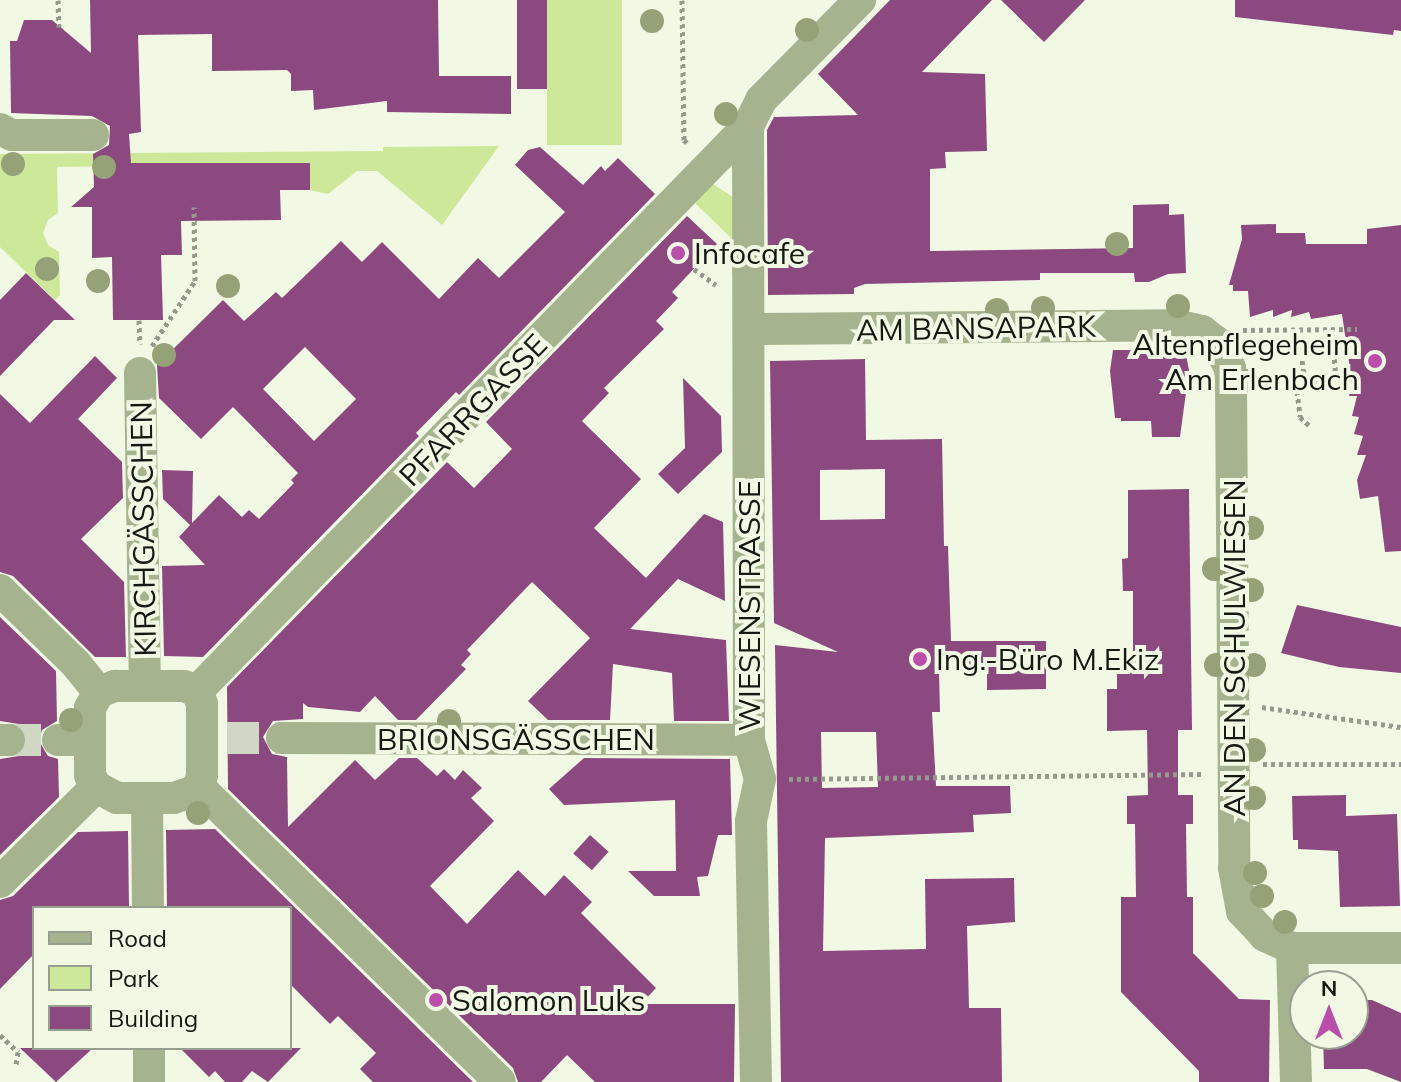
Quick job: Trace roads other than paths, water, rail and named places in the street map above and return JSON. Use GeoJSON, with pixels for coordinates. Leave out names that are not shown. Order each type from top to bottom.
{"type":"FeatureCollection","features":[{"type":"Feature","properties":{"kind":"street","name":"PFARRGASSE"},"geometry":{"type":"LineString","coordinates":[[197,691],[748,126],[761,100],[860,0]]}},
{"type":"Feature","properties":{"kind":"street","name":"WIESENSTRASSE"},"geometry":{"type":"LineString","coordinates":[[748,126],[749,740],[760,779],[751,821],[756,1082]]}},
{"type":"Feature","properties":{"kind":"street"},"geometry":{"type":"LineString","coordinates":[[0,129],[12,135],[93,135]]}},
{"type":"Feature","properties":{"kind":"street","name":"AM BANSAPARK"},"geometry":{"type":"LineString","coordinates":[[750,329],[1176,325],[1202,331]]}},
{"type":"Feature","properties":{"kind":"street","name":"AN DEN SCHULWIESEN"},"geometry":{"type":"LineString","coordinates":[[1202,331],[1224,353],[1231,383],[1236,891],[1242,911],[1265,936],[1285,946]]}},
{"type":"Feature","properties":{"kind":"street","name":"KIRCHGÄSSCHEN"},"geometry":{"type":"LineString","coordinates":[[144,362],[145,686]]}},
{"type":"Feature","properties":{"kind":"street"},"geometry":{"type":"LineString","coordinates":[[0,590],[76,664],[99,692]]}},
{"type":"Feature","properties":{"kind":"street"},"geometry":{"type":"LineString","coordinates":[[115,686],[184,686],[197,691],[215,738],[199,787],[184,796],[117,798],[96,787],[90,775],[90,708],[99,692],[115,686]]}},
{"type":"Feature","properties":{"kind":"street","name":"BRIONSGÄSSCHEN"},"geometry":{"type":"LineString","coordinates":[[282,738],[749,740]]}},
{"type":"Feature","properties":{"kind":"street"},"geometry":{"type":"LineString","coordinates":[[58,740],[90,740]]}},
{"type":"Feature","properties":{"kind":"street"},"geometry":{"type":"LineString","coordinates":[[0,882],[96,787]]}},
{"type":"Feature","properties":{"kind":"street"},"geometry":{"type":"LineString","coordinates":[[199,787],[500,1082]]}},
{"type":"Feature","properties":{"kind":"street"},"geometry":{"type":"LineString","coordinates":[[148,906],[156,798]]}},
{"type":"Feature","properties":{"kind":"street"},"geometry":{"type":"LineString","coordinates":[[1285,946],[1401,948]]}},
{"type":"Feature","properties":{"kind":"street"},"geometry":{"type":"LineString","coordinates":[[1276,1054],[1285,946]]}},
{"type":"Feature","properties":{"kind":"street"},"geometry":{"type":"LineString","coordinates":[[1285,946],[1296,1082]]}},
{"type":"Feature","properties":{"kind":"street"},"geometry":{"type":"LineString","coordinates":[[149,1050],[149,1082]]}},
{"type":"Feature","properties":{"kind":"tunnel"},"geometry":{"type":"LineString","coordinates":[[227,738],[282,738]]}},
{"type":"Feature","properties":{"kind":"tunnel"},"geometry":{"type":"LineString","coordinates":[[9,740],[58,740]]}},
{"type":"Feature","properties":{"kind":"place","name":"Infocafe"},"geometry":{"type":"Point","coordinates":[678,253]}},
{"type":"Feature","properties":{"kind":"place","name":"Altenpflegeheim Am Erlenbach"},"geometry":{"type":"Point","coordinates":[1375,361]}},
{"type":"Feature","properties":{"kind":"place","name":"Ing.-Büro M.Ekiz"},"geometry":{"type":"Point","coordinates":[920,659]}},
{"type":"Feature","properties":{"kind":"place","name":"Salomon Luks"},"geometry":{"type":"Point","coordinates":[436,1000]}}]}
